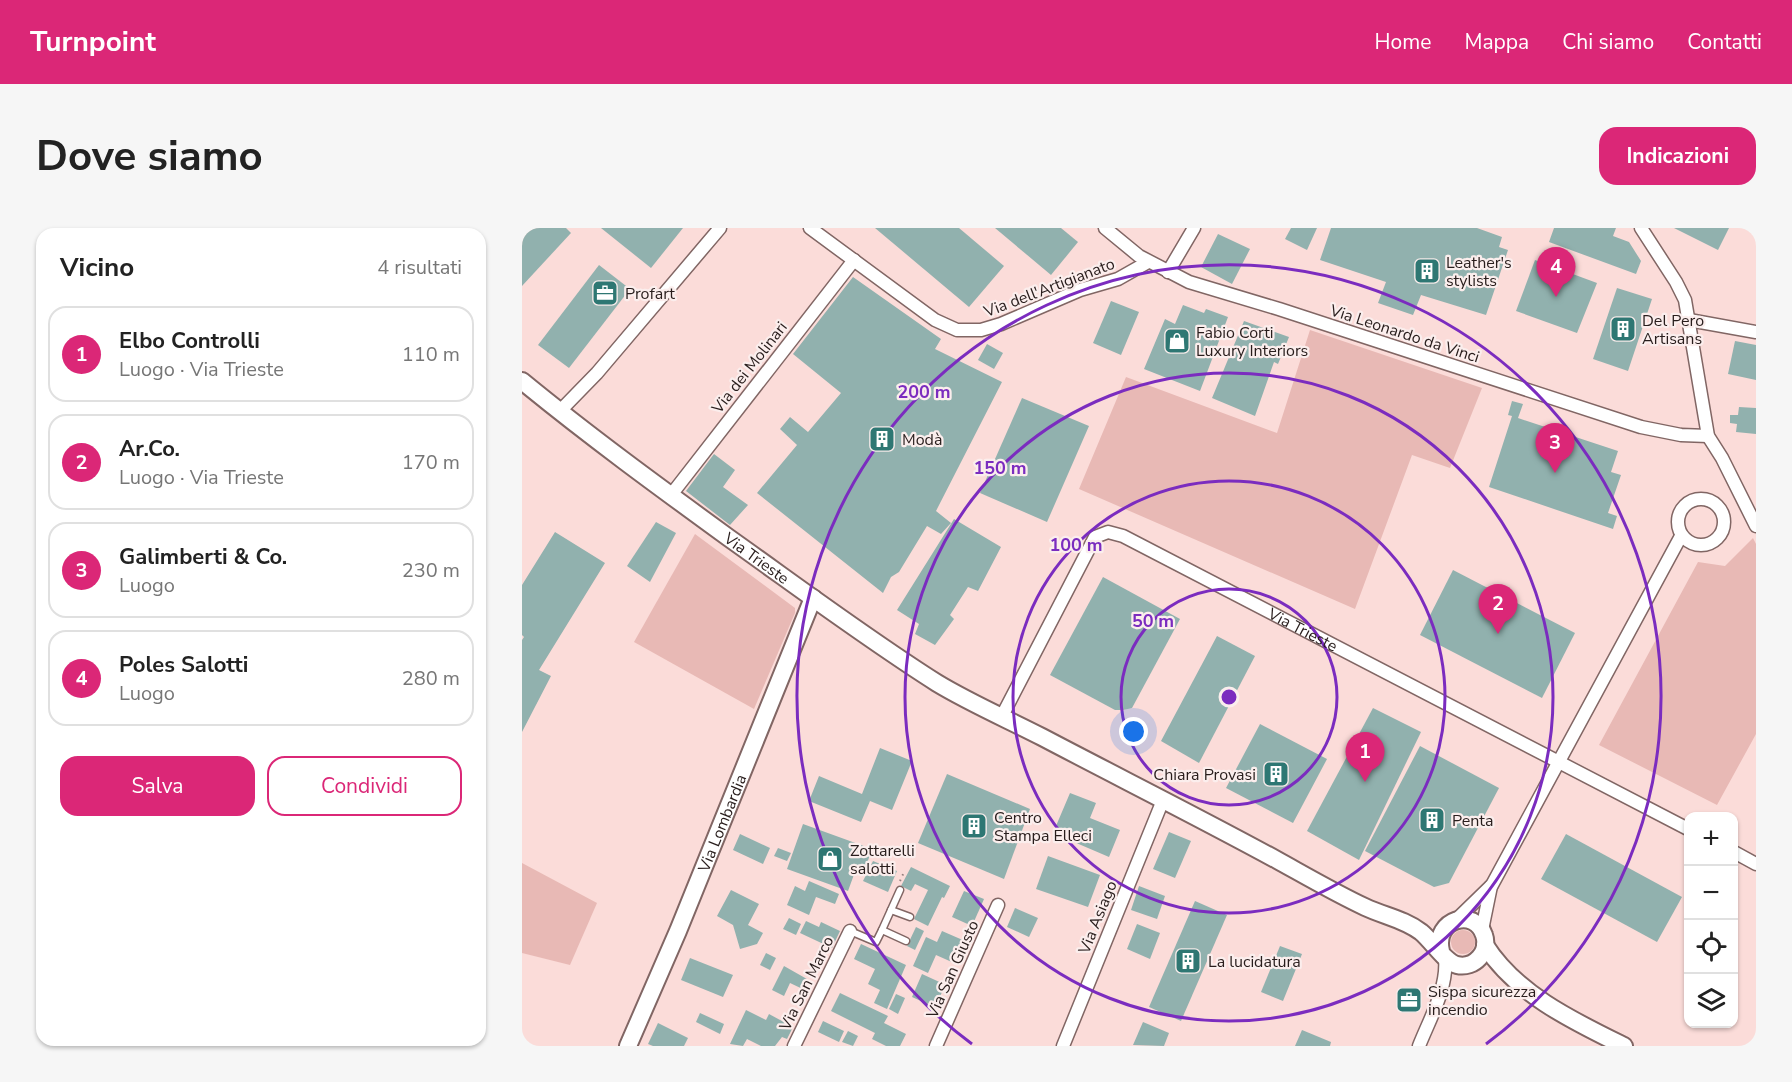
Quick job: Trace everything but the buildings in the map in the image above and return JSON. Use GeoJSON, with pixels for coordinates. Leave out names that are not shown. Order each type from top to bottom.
{"type":"FeatureCollection","features":[{"type":"Feature","properties":{"kind":"street"},"geometry":{"type":"LineString","coordinates":[[559,412],[597,373],[720,228]]}},
{"type":"Feature","properties":{"kind":"street","name":"Via dell'Artigianato"},"geometry":{"type":"LineString","coordinates":[[810,228],[935,320],[957,330],[981,330],[1001,324],[1055,299],[1118,279],[1148,262]]}},
{"type":"Feature","properties":{"kind":"street","name":"Via Leonardo da Vinci"},"geometry":{"type":"LineString","coordinates":[[1105,228],[1148,262],[1189,282],[1279,309],[1598,414],[1661,431],[1681,435],[1708,436]]}},
{"type":"Feature","properties":{"kind":"street"},"geometry":{"type":"LineString","coordinates":[[1168,272],[1194,228]]}},
{"type":"Feature","properties":{"kind":"street"},"geometry":{"type":"LineString","coordinates":[[1641,228],[1685,300],[1708,436],[1722,458],[1756,525]]}},
{"type":"Feature","properties":{"kind":"street","name":"Via dei Molinari"},"geometry":{"type":"LineString","coordinates":[[671,495],[854,260]]}},
{"type":"Feature","properties":{"kind":"street"},"geometry":{"type":"LineString","coordinates":[[1689,320],[1756,332]]}},
{"type":"Feature","properties":{"kind":"street","name":"Via Trieste"},"geometry":{"type":"LineString","coordinates":[[522,381],[559,412],[813,598],[940,684],[1367,908],[1402,921]]}},
{"type":"Feature","properties":{"kind":"street","name":"Via Trieste"},"geometry":{"type":"LineString","coordinates":[[1002,716],[1095,537],[1108,532],[1124,536],[1684,826]]}},
{"type":"Feature","properties":{"kind":"street"},"geometry":{"type":"LineString","coordinates":[[1419,1046],[1444,983],[1446,970],[1440,936],[1491,885],[1681,536]]}},
{"type":"Feature","properties":{"kind":"street","name":"Via Lombardia"},"geometry":{"type":"LineString","coordinates":[[628,1046],[678,931],[813,598]]}},
{"type":"Feature","properties":{"kind":"street","name":"Via Asiago"},"geometry":{"type":"LineString","coordinates":[[1063,1046],[1163,800]]}},
{"type":"Feature","properties":{"kind":"street"},"geometry":{"type":"LineString","coordinates":[[1738,854],[1756,864]]}},
{"type":"Feature","properties":{"kind":"street"},"geometry":{"type":"LineString","coordinates":[[1444,983],[1452,974],[1480,958],[1491,885]]}},
{"type":"Feature","properties":{"kind":"street","name":"Via San Giusto"},"geometry":{"type":"LineString","coordinates":[[936,1046],[998,905]]}},
{"type":"Feature","properties":{"kind":"street"},"geometry":{"type":"LineString","coordinates":[[1402,921],[1471,921],[1484,938],[1493,957],[1536,998],[1624,1046]]}},
{"type":"Feature","properties":{"kind":"street"},"geometry":{"type":"LineString","coordinates":[[1402,921],[1419,930],[1443,955],[1458,966],[1470,964],[1509,974]]}},
{"type":"Feature","properties":{"kind":"street","name":"Via San Marco"},"geometry":{"type":"LineString","coordinates":[[794,1046],[850,931]]}},
{"type":"Feature","properties":{"kind":"lane"},"geometry":{"type":"LineString","coordinates":[[900,890],[882,930],[906,941]]}},
{"type":"Feature","properties":{"kind":"lane"},"geometry":{"type":"LineString","coordinates":[[891,910],[910,917]]}},
{"type":"Feature","properties":{"kind":"lane","name":"Via San Marco"},"geometry":{"type":"LineString","coordinates":[[850,931],[876,942],[882,930]]}},
{"type":"Feature","properties":{"kind":"shaded area"},"geometry":{"type":"Polygon","coordinates":[[[1310,330],[1482,388],[1450,468],[1412,455],[1355,609],[1079,489],[1126,377],[1277,433],[1310,330]]]}},
{"type":"Feature","properties":{"kind":"shaded area"},"geometry":{"type":"Polygon","coordinates":[[[695,534],[795,608],[795,613],[754,709],[634,642],[695,534]]]}},
{"type":"Feature","properties":{"kind":"shaded area"},"geometry":{"type":"Polygon","coordinates":[[[1753,538],[1756,544],[1756,734],[1717,805],[1599,745],[1698,562],[1725,566],[1753,538]]]}},
{"type":"Feature","properties":{"kind":"shaded area"},"geometry":{"type":"Polygon","coordinates":[[[522,863],[597,903],[570,965],[522,953],[522,863]]]}},
{"type":"Feature","properties":{"kind":"shaded area"},"geometry":{"type":"Polygon","coordinates":[[[1463,930],[1472,933],[1475,942],[1472,951],[1463,954],[1454,951],[1451,942],[1454,933],[1463,930]]]}},
{"type":"Feature","properties":{"kind":"place","name":"Leather's stylists"},"geometry":{"type":"Point","coordinates":[1427,271]}},
{"type":"Feature","properties":{"kind":"place","name":"Profart"},"geometry":{"type":"Point","coordinates":[605,293]}},
{"type":"Feature","properties":{"kind":"place","name":"Poles Salotti"},"geometry":{"type":"Point","coordinates":[1556,297]}},
{"type":"Feature","properties":{"kind":"place","name":"Del Pero Artisans"},"geometry":{"type":"Point","coordinates":[1623,329]}},
{"type":"Feature","properties":{"kind":"place","name":"Fabio Corti Luxury Interiors"},"geometry":{"type":"Point","coordinates":[1177,341]}},
{"type":"Feature","properties":{"kind":"place","name":"Modà"},"geometry":{"type":"Point","coordinates":[882,439]}},
{"type":"Feature","properties":{"kind":"place","name":"Galimberti & Co."},"geometry":{"type":"Point","coordinates":[1555,473]}},
{"type":"Feature","properties":{"kind":"place","name":"Ar.Co."},"geometry":{"type":"Point","coordinates":[1498,634]}},
{"type":"Feature","properties":{"kind":"place","name":"Chiara Provasi"},"geometry":{"type":"Point","coordinates":[1276,774]}},
{"type":"Feature","properties":{"kind":"place","name":"Elbo Controlli"},"geometry":{"type":"Point","coordinates":[1365,782]}},
{"type":"Feature","properties":{"kind":"place","name":"Penta"},"geometry":{"type":"Point","coordinates":[1432,820]}},
{"type":"Feature","properties":{"kind":"place","name":"Centro Stampa Elleci"},"geometry":{"type":"Point","coordinates":[974,826]}},
{"type":"Feature","properties":{"kind":"place","name":"Zottarelli salotti"},"geometry":{"type":"Point","coordinates":[830,859]}},
{"type":"Feature","properties":{"kind":"place","name":"La lucidatura"},"geometry":{"type":"Point","coordinates":[1188,961]}},
{"type":"Feature","properties":{"kind":"place","name":"Sispa sicurezza incendio"},"geometry":{"type":"Point","coordinates":[1409,1000]}}]}
